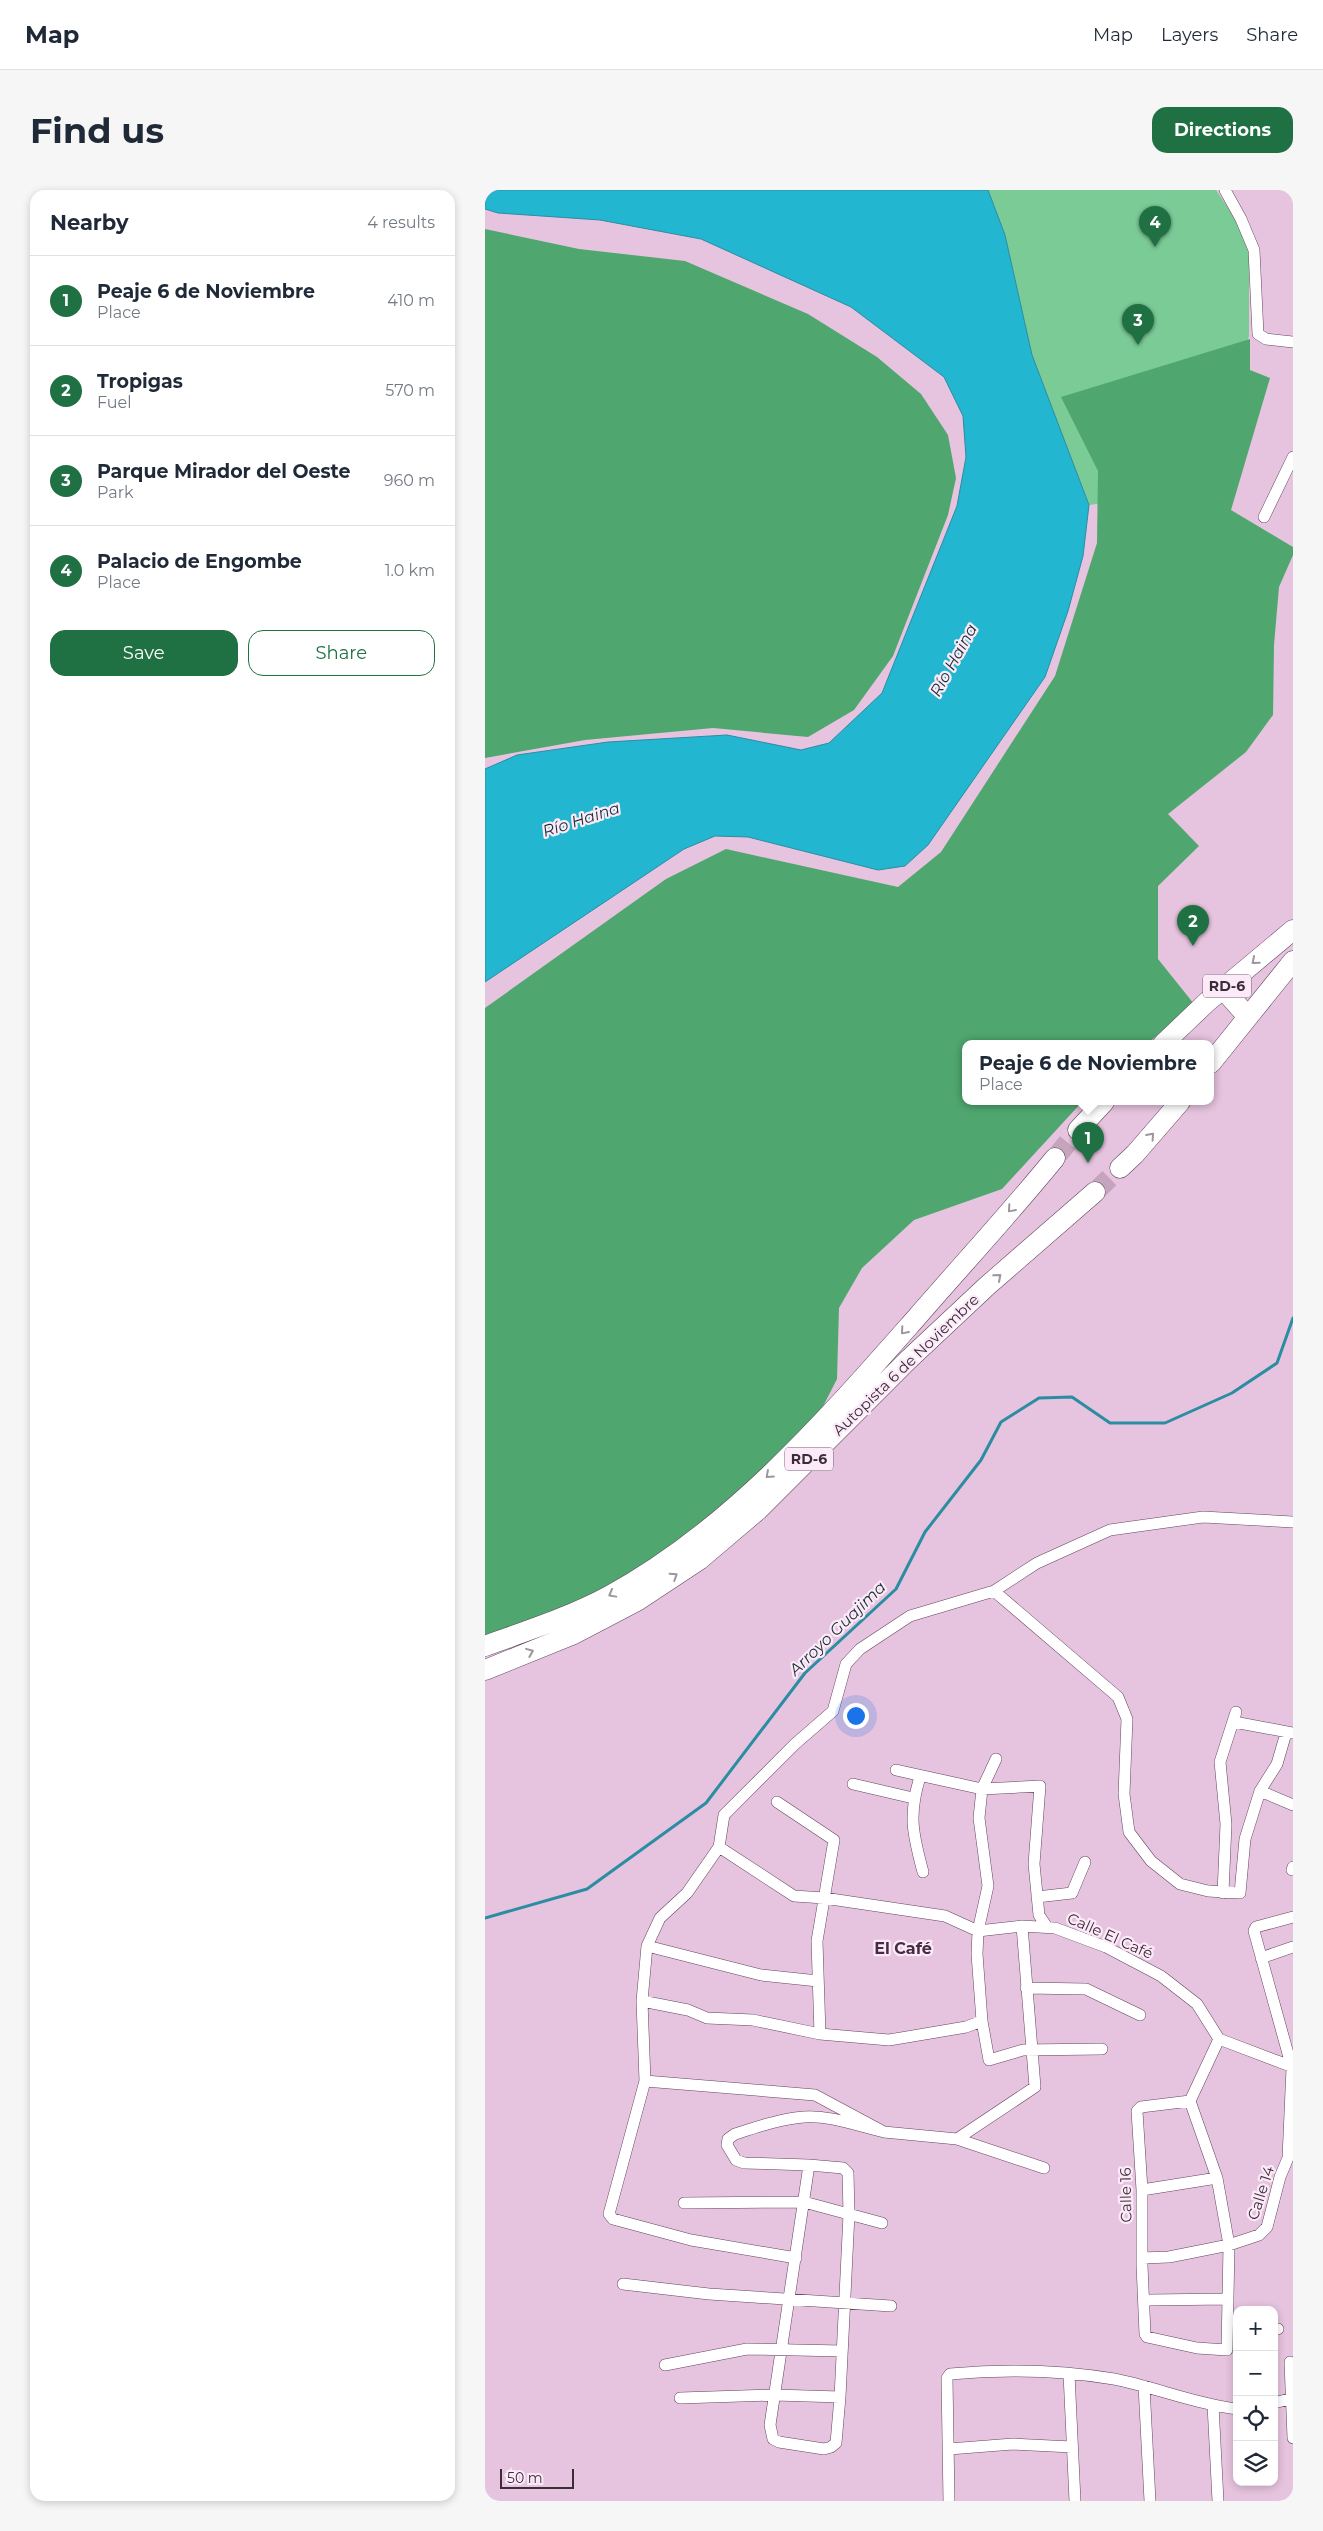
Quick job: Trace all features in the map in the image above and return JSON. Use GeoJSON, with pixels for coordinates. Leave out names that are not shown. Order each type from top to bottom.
{"type":"FeatureCollection","features":[{"type":"Feature","properties":{"kind":"highway","name":"RD-6"},"geometry":{"type":"LineString","coordinates":[[1168,1040],[1293,930]]}},
{"type":"Feature","properties":{"kind":"highway","name":"RD-6"},"geometry":{"type":"LineString","coordinates":[[1214,1058],[1293,961]]}},
{"type":"Feature","properties":{"kind":"highway"},"geometry":{"type":"LineString","coordinates":[[1224,990],[1247,1016]]}},
{"type":"Feature","properties":{"kind":"highway"},"geometry":{"type":"LineString","coordinates":[[1078,1130],[1101,1105]]}},
{"type":"Feature","properties":{"kind":"highway"},"geometry":{"type":"LineString","coordinates":[[1120,1168],[1135,1154],[1177,1105]]}},
{"type":"Feature","properties":{"kind":"highway","name":"Autopista 6 de Noviembre"},"geometry":{"type":"LineString","coordinates":[[485,1646],[609,1596],[658,1566],[701,1534],[792,1454],[853,1390],[1055,1158]]}},
{"type":"Feature","properties":{"kind":"highway","name":"Autopista 6 de Noviembre"},"geometry":{"type":"LineString","coordinates":[[485,1670],[574,1634],[637,1600],[699,1560],[759,1510],[909,1360],[987,1286],[1095,1192]]}},
{"type":"Feature","properties":{"kind":"street"},"geometry":{"type":"LineString","coordinates":[[1225,190],[1241,219],[1254,250],[1256,330],[1261,337],[1293,342]]}},
{"type":"Feature","properties":{"kind":"street"},"geometry":{"type":"LineString","coordinates":[[1264,517],[1293,457]]}},
{"type":"Feature","properties":{"kind":"street"},"geometry":{"type":"LineString","coordinates":[[796,2258],[691,2240],[611,2217],[609,2214],[645,2081],[642,2001],[647,1946],[660,1918],[687,1893],[719,1847],[724,1815],[795,1744],[833,1711],[846,1664],[860,1649],[910,1616],[993,1591],[1037,1563],[1110,1530],[1203,1517],[1293,1522]]}},
{"type":"Feature","properties":{"kind":"street"},"geometry":{"type":"LineString","coordinates":[[993,1591],[1117,1697],[1127,1719],[1124,1794],[1129,1832],[1151,1861],[1180,1884],[1208,1892],[1223,1893],[1240,1893],[1242,1890],[1245,1839],[1260,1791],[1277,1764],[1289,1733],[1235,1717],[1220,1762],[1226,1824],[1223,1893]]}},
{"type":"Feature","properties":{"kind":"street"},"geometry":{"type":"LineString","coordinates":[[997,1759],[982,1789],[979,1818],[988,1886],[978,1931],[982,2021],[989,2060],[1023,2050],[1102,2049]]}},
{"type":"Feature","properties":{"kind":"street"},"geometry":{"type":"LineString","coordinates":[[896,1770],[920,1777],[982,1789],[1040,1786],[1034,1864],[1039,1915],[1047,1927]]}},
{"type":"Feature","properties":{"kind":"street"},"geometry":{"type":"LineString","coordinates":[[920,1777],[913,1798],[912,1832],[923,1872]]}},
{"type":"Feature","properties":{"kind":"street"},"geometry":{"type":"LineString","coordinates":[[853,1784],[913,1798]]}},
{"type":"Feature","properties":{"kind":"street"},"geometry":{"type":"LineString","coordinates":[[1260,1791],[1293,1805]]}},
{"type":"Feature","properties":{"kind":"street"},"geometry":{"type":"LineString","coordinates":[[777,1802],[834,1840],[817,1941],[820,2034]]}},
{"type":"Feature","properties":{"kind":"street"},"geometry":{"type":"LineString","coordinates":[[719,1847],[794,1896],[824,1898],[945,1916],[978,1931]]}},
{"type":"Feature","properties":{"kind":"street"},"geometry":{"type":"LineString","coordinates":[[1037,1897],[1072,1893],[1085,1862]]}},
{"type":"Feature","properties":{"kind":"street","name":"Calle 14"},"geometry":{"type":"LineString","coordinates":[[1142,2258],[1169,2257],[1229,2245],[1259,2235],[1267,2227],[1280,2177],[1291,2160],[1293,2067],[1254,1936],[1256,1927],[1293,1917]]}},
{"type":"Feature","properties":{"kind":"street"},"geometry":{"type":"LineString","coordinates":[[957,2139],[1035,2087],[1033,2051],[1025,1988],[1022,1926]]}},
{"type":"Feature","properties":{"kind":"street","name":"Calle El Café"},"geometry":{"type":"LineString","coordinates":[[978,1931],[1022,1926],[1047,1927],[1055,1928],[1106,1947],[1161,1976],[1197,2004],[1219,2039]]}},
{"type":"Feature","properties":{"kind":"street"},"geometry":{"type":"LineString","coordinates":[[647,1946],[761,1975],[818,1981]]}},
{"type":"Feature","properties":{"kind":"street"},"geometry":{"type":"LineString","coordinates":[[1261,1958],[1293,1947]]}},
{"type":"Feature","properties":{"kind":"street"},"geometry":{"type":"LineString","coordinates":[[1025,1988],[1086,1989],[1140,2015]]}},
{"type":"Feature","properties":{"kind":"street"},"geometry":{"type":"LineString","coordinates":[[642,2001],[688,2010],[707,2018],[753,2020],[820,2034],[889,2040],[966,2027],[982,2021]]}},
{"type":"Feature","properties":{"kind":"street"},"geometry":{"type":"LineString","coordinates":[[1233,2333],[1227,2299],[1229,2245],[1217,2178],[1190,2100],[1219,2039],[1293,2067]]}},
{"type":"Feature","properties":{"kind":"street"},"geometry":{"type":"LineString","coordinates":[[645,2081],[815,2095],[884,2132]]}},
{"type":"Feature","properties":{"kind":"street","name":"Calle 16"},"geometry":{"type":"LineString","coordinates":[[1190,2100],[1141,2107],[1137,2110],[1143,2190],[1142,2258],[1145,2334],[1147,2337],[1197,2348],[1227,2350],[1233,2333]]}},
{"type":"Feature","properties":{"kind":"street"},"geometry":{"type":"LineString","coordinates":[[809,2164],[770,2425],[773,2439],[824,2449],[836,2443],[840,2397],[849,2214],[846,2170],[809,2164],[744,2163],[736,2160],[727,2145],[729,2139],[735,2134],[785,2119],[805,2117],[826,2118],[884,2132],[957,2139],[1044,2168]]}},
{"type":"Feature","properties":{"kind":"street"},"geometry":{"type":"LineString","coordinates":[[1143,2190],[1217,2178]]}},
{"type":"Feature","properties":{"kind":"street"},"geometry":{"type":"LineString","coordinates":[[684,2203],[804,2202],[882,2223]]}},
{"type":"Feature","properties":{"kind":"street"},"geometry":{"type":"LineString","coordinates":[[623,2284],[709,2294],[891,2306]]}},
{"type":"Feature","properties":{"kind":"street"},"geometry":{"type":"LineString","coordinates":[[1150,2300],[1227,2299]]}},
{"type":"Feature","properties":{"kind":"street"},"geometry":{"type":"LineString","coordinates":[[665,2365],[722,2352],[782,2348],[842,2351]]}},
{"type":"Feature","properties":{"kind":"street"},"geometry":{"type":"LineString","coordinates":[[1290,2362],[1293,2398],[1293,2438]]}},
{"type":"Feature","properties":{"kind":"street"},"geometry":{"type":"LineString","coordinates":[[949,2501],[947,2378],[950,2374],[1020,2370],[1113,2379],[1213,2405],[1233,2408]]}},
{"type":"Feature","properties":{"kind":"street"},"geometry":{"type":"LineString","coordinates":[[1069,2374],[1075,2501]]}},
{"type":"Feature","properties":{"kind":"street"},"geometry":{"type":"LineString","coordinates":[[1143,2386],[1149,2501]]}},
{"type":"Feature","properties":{"kind":"street"},"geometry":{"type":"LineString","coordinates":[[680,2398],[775,2395],[840,2397]]}},
{"type":"Feature","properties":{"kind":"street"},"geometry":{"type":"LineString","coordinates":[[1278,2402],[1293,2398]]}},
{"type":"Feature","properties":{"kind":"street"},"geometry":{"type":"LineString","coordinates":[[1213,2405],[1218,2501]]}},
{"type":"Feature","properties":{"kind":"street"},"geometry":{"type":"LineString","coordinates":[[949,2448],[1013,2444],[1072,2447]]}},
{"type":"Feature","properties":{"kind":"green space"},"geometry":{"type":"Polygon","coordinates":[[[988,190],[1216,190],[1237,221],[1249,252],[1249,336],[1194,491],[1089,505],[1032,355],[1005,235],[988,190]]]}},
{"type":"Feature","properties":{"kind":"green space"},"geometry":{"type":"Polygon","coordinates":[[[485,229],[579,249],[685,261],[808,314],[877,357],[921,394],[948,435],[956,478],[948,515],[893,656],[854,710],[808,737],[713,728],[585,740],[485,758],[485,229]]]}},
{"type":"Feature","properties":{"kind":"green space"},"geometry":{"type":"Polygon","coordinates":[[[1250,339],[1250,370],[1270,378],[1231,510],[1293,547],[1293,555],[1279,587],[1274,645],[1273,715],[1246,752],[1168,814],[1199,846],[1158,886],[1158,959],[1194,1004],[1152,1040],[962,1040],[962,1105],[1079,1105],[1002,1189],[914,1220],[862,1268],[839,1308],[837,1379],[816,1420],[735,1500],[655,1561],[556,1613],[485,1637],[485,1008],[666,879],[726,849],[898,887],[941,852],[1055,676],[1097,543],[1098,471],[1061,397],[1250,339]]]}},
{"type":"Feature","properties":{"kind":"water","name":"Río Haina"},"geometry":{"type":"Polygon","coordinates":[[[485,190],[988,190],[1005,235],[1032,355],[1089,505],[1083,556],[1068,611],[1045,677],[928,845],[905,866],[878,870],[748,837],[715,836],[684,849],[485,982],[485,769],[517,755],[608,742],[727,735],[801,750],[829,743],[882,693],[957,506],[966,457],[963,416],[944,377],[851,307],[701,239],[600,220],[498,213],[485,209],[485,190]]]}},
{"type":"Feature","properties":{"kind":"waterway","name":"Arroyo Guajima"},"geometry":{"type":"LineString","coordinates":[[485,1918],[587,1889],[706,1803],[805,1673],[896,1589],[925,1532],[981,1460],[1001,1422],[1039,1398],[1072,1397],[1110,1423],[1165,1423],[1232,1393],[1277,1363],[1293,1318]]}},
{"type":"Feature","properties":{"kind":"tunnel"},"geometry":{"type":"LineString","coordinates":[[1055,1158],[1078,1130]]}},
{"type":"Feature","properties":{"kind":"tunnel"},"geometry":{"type":"LineString","coordinates":[[1095,1192],[1120,1168]]}},
{"type":"Feature","properties":{"kind":"place","name":"Palacio de Engombe"},"geometry":{"type":"Point","coordinates":[1155,247]}},
{"type":"Feature","properties":{"kind":"place","name":"Parque Mirador del Oeste"},"geometry":{"type":"Point","coordinates":[1138,345]}},
{"type":"Feature","properties":{"kind":"place","name":"Tropigas"},"geometry":{"type":"Point","coordinates":[1193,946]}},
{"type":"Feature","properties":{"kind":"place","name":"Peaje 6 de Noviembre"},"geometry":{"type":"Point","coordinates":[1088,1163]}},
{"type":"Feature","properties":{"kind":"district","name":"El Café"},"geometry":{"type":"Point","coordinates":[903,1948]}}]}
